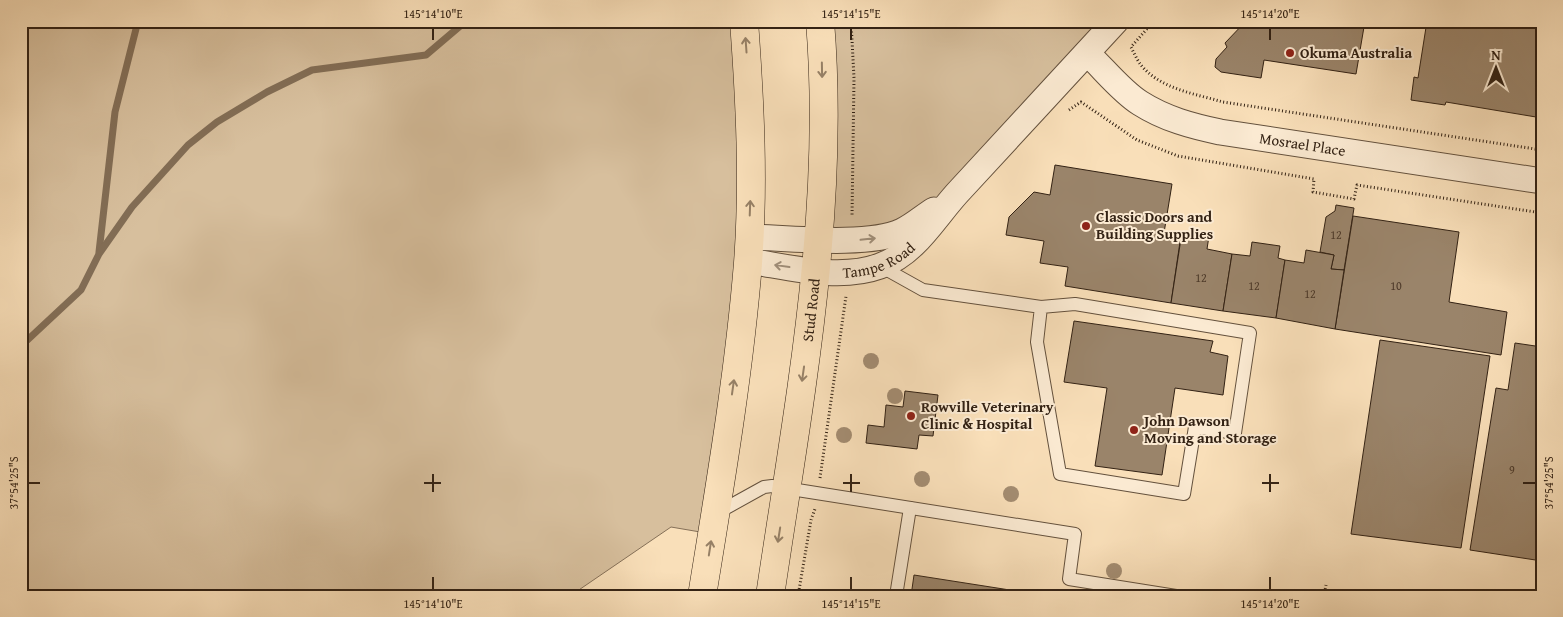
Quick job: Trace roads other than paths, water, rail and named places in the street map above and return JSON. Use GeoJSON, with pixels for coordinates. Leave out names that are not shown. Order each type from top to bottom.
{"type":"FeatureCollection","features":[{"type":"Feature","properties":{"kind":"highway"},"geometry":{"type":"LineString","coordinates":[[702,596],[715,514],[748,249],[751,113],[744,21]]}},
{"type":"Feature","properties":{"kind":"highway","name":"Stud Road"},"geometry":{"type":"LineString","coordinates":[[770,596],[811,320],[819,238],[823,123],[820,21]]}},
{"type":"Feature","properties":{"kind":"street","name":"Tampe Road"},"geometry":{"type":"LineString","coordinates":[[748,249],[816,271],[847,272],[880,266],[896,259],[918,242],[955,196],[1116,21]]}},
{"type":"Feature","properties":{"kind":"street","name":"Mosrael Place"},"geometry":{"type":"LineString","coordinates":[[1087,53],[1138,102],[1188,125],[1220,132],[1542,181]]}},
{"type":"Feature","properties":{"kind":"street","name":"Tampe Road"},"geometry":{"type":"LineString","coordinates":[[748,249],[819,238],[850,240],[883,237],[902,231],[955,196]]}},
{"type":"Feature","properties":{"kind":"lane"},"geometry":{"type":"LineString","coordinates":[[880,266],[923,290],[1041,307],[1075,304],[1250,333],[1235,433],[1195,427],[1184,494],[1060,474],[1037,342],[1041,307]]}},
{"type":"Feature","properties":{"kind":"lane"},"geometry":{"type":"LineString","coordinates":[[715,514],[764,488],[786,489],[1075,534],[1069,579],[1176,596]]}},
{"type":"Feature","properties":{"kind":"lane"},"geometry":{"type":"LineString","coordinates":[[896,596],[910,508]]}},
{"type":"Feature","properties":{"kind":"waterway"},"geometry":{"type":"LineString","coordinates":[[99,252],[115,112],[138,21]]}},
{"type":"Feature","properties":{"kind":"waterway"},"geometry":{"type":"LineString","coordinates":[[21,346],[81,290],[99,254],[132,207],[188,145],[217,122],[267,92],[312,70],[426,55],[466,21]]}},
{"type":"Feature","properties":{"kind":"place","name":"Okuma Australia"},"geometry":{"type":"Point","coordinates":[1290,53]}},
{"type":"Feature","properties":{"kind":"place","name":"Classic Doors and Building Supplies"},"geometry":{"type":"Point","coordinates":[1086,226]}},
{"type":"Feature","properties":{"kind":"place","name":"Rowville Veterinary Clinic & Hospital"},"geometry":{"type":"Point","coordinates":[911,416]}},
{"type":"Feature","properties":{"kind":"place","name":"John Dawson Moving and Storage"},"geometry":{"type":"Point","coordinates":[1134,430]}}]}
